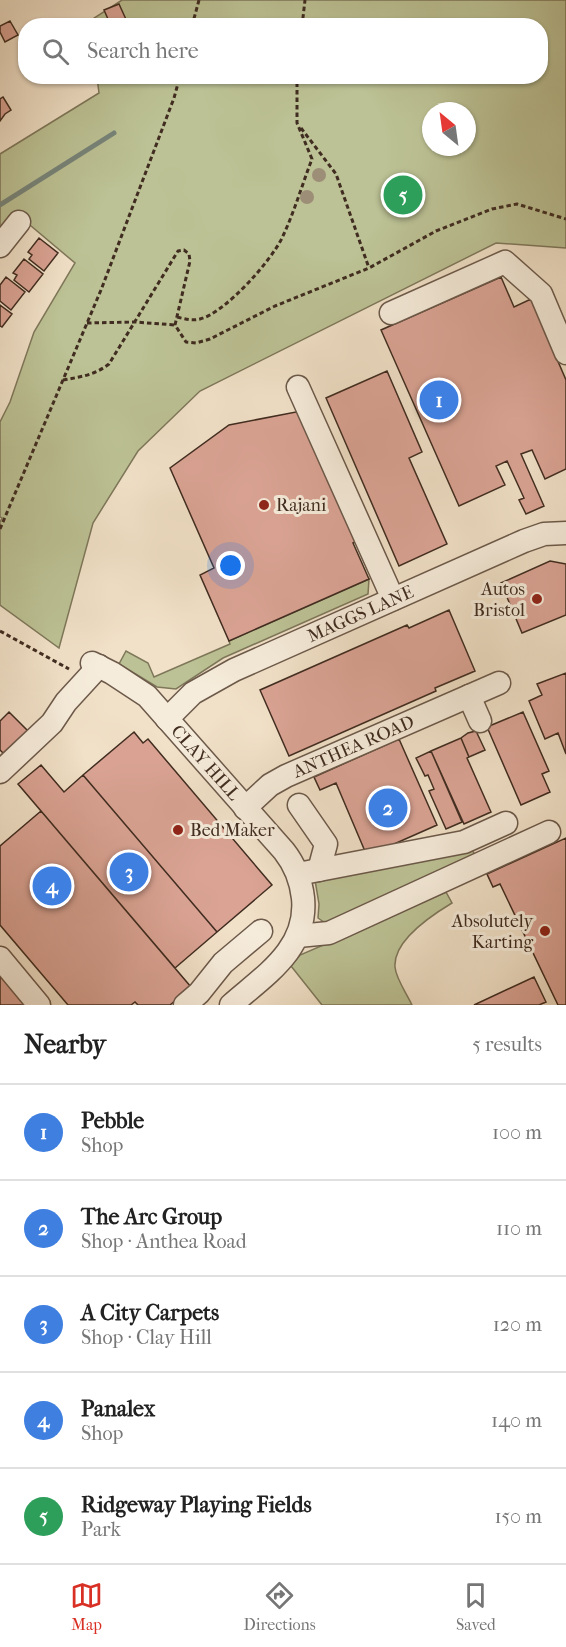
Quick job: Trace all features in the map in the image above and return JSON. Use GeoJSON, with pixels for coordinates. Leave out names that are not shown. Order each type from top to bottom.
{"type":"FeatureCollection","features":[{"type":"Feature","properties":{"kind":"street"},"geometry":{"type":"LineString","coordinates":[[0,246],[19,222]]}},
{"type":"Feature","properties":{"kind":"street"},"geometry":{"type":"LineString","coordinates":[[391,313],[505,262],[541,294],[566,352]]}},
{"type":"Feature","properties":{"kind":"street"},"geometry":{"type":"LineString","coordinates":[[298,387],[393,599]]}},
{"type":"Feature","properties":{"kind":"street","name":"MAGGS LANE"},"geometry":{"type":"LineString","coordinates":[[167,719],[193,693],[221,676],[524,541],[544,534],[566,533]]}},
{"type":"Feature","properties":{"kind":"street"},"geometry":{"type":"LineString","coordinates":[[0,772],[52,723],[96,665]]}},
{"type":"Feature","properties":{"kind":"street","name":"CLAY HILL"},"geometry":{"type":"LineString","coordinates":[[96,665],[138,689],[289,858],[308,872],[302,892],[301,927]]}},
{"type":"Feature","properties":{"kind":"street","name":"ANTHEA ROAD"},"geometry":{"type":"LineString","coordinates":[[245,808],[274,782],[499,683]]}},
{"type":"Feature","properties":{"kind":"street"},"geometry":{"type":"LineString","coordinates":[[469,696],[480,722]]}},
{"type":"Feature","properties":{"kind":"street"},"geometry":{"type":"LineString","coordinates":[[299,805],[326,844],[308,872]]}},
{"type":"Feature","properties":{"kind":"street"},"geometry":{"type":"LineString","coordinates":[[308,872],[464,842],[506,823]]}},
{"type":"Feature","properties":{"kind":"street"},"geometry":{"type":"LineString","coordinates":[[231,1005],[277,964],[301,927],[329,933],[549,832]]}},
{"type":"Feature","properties":{"kind":"street"},"geometry":{"type":"LineString","coordinates":[[185,1005],[199,993],[223,963],[261,932]]}},
{"type":"Feature","properties":{"kind":"street"},"geometry":{"type":"LineString","coordinates":[[0,958],[39,1005]]}},
{"type":"Feature","properties":{"kind":"path"},"geometry":{"type":"LineString","coordinates":[[194,18],[199,0]]}},
{"type":"Feature","properties":{"kind":"path"},"geometry":{"type":"LineString","coordinates":[[303,18],[305,0]]}},
{"type":"Feature","properties":{"kind":"path"},"geometry":{"type":"LineString","coordinates":[[0,529],[87,323],[178,84]]}},
{"type":"Feature","properties":{"kind":"path"},"geometry":{"type":"LineString","coordinates":[[177,316],[191,320],[202,319],[228,304],[281,240],[312,159],[297,123],[297,84]]}},
{"type":"Feature","properties":{"kind":"path"},"geometry":{"type":"LineString","coordinates":[[297,123],[336,174],[369,268]]}},
{"type":"Feature","properties":{"kind":"path"},"geometry":{"type":"LineString","coordinates":[[63,380],[91,375],[110,364],[178,251],[184,250],[189,254],[190,261],[175,325],[186,342],[196,343],[210,339],[275,306],[369,268],[436,231],[492,208],[516,204],[566,219]]}},
{"type":"Feature","properties":{"kind":"path"},"geometry":{"type":"LineString","coordinates":[[87,323],[135,322],[175,325]]}},
{"type":"Feature","properties":{"kind":"path"},"geometry":{"type":"LineString","coordinates":[[0,631],[74,672],[86,671],[96,665]]}},
{"type":"Feature","properties":{"kind":"green space"},"geometry":{"type":"Polygon","coordinates":[[[122,0],[566,0],[566,248],[496,243],[200,391],[138,451],[93,523],[59,648],[0,605],[0,522],[2,518],[0,517],[0,422],[10,402],[34,332],[75,263],[18,215],[0,237],[0,154],[99,93],[98,84],[548,84],[548,18],[94,18],[122,0]]]}},
{"type":"Feature","properties":{"kind":"green space"},"geometry":{"type":"Polygon","coordinates":[[[369,579],[368,594],[223,658],[176,689],[157,687],[119,664],[126,651],[148,663],[154,677],[369,579]]]}},
{"type":"Feature","properties":{"kind":"green space"},"geometry":{"type":"Polygon","coordinates":[[[471,848],[476,857],[328,925],[318,918],[319,904],[315,880],[471,848]]]}},
{"type":"Feature","properties":{"kind":"green space"},"geometry":{"type":"Polygon","coordinates":[[[446,892],[452,903],[415,929],[400,947],[396,957],[397,976],[412,1005],[322,1005],[291,966],[300,955],[446,892]]]}},
{"type":"Feature","properties":{"kind":"building"},"geometry":{"type":"Polygon","coordinates":[[[119,4],[125,18],[108,18],[104,10],[119,4]]]}},
{"type":"Feature","properties":{"kind":"building"},"geometry":{"type":"Polygon","coordinates":[[[10,21],[18,35],[5,42],[0,26],[10,21]]]}},
{"type":"Feature","properties":{"kind":"building"},"geometry":{"type":"Polygon","coordinates":[[[3,97],[11,110],[0,121],[0,99],[3,97]]]}},
{"type":"Feature","properties":{"kind":"building"},"geometry":{"type":"Polygon","coordinates":[[[39,238],[58,253],[44,271],[29,259],[32,255],[28,252],[39,238]]]}},
{"type":"Feature","properties":{"kind":"building"},"geometry":{"type":"Polygon","coordinates":[[[24,259],[43,274],[29,292],[14,280],[17,275],[13,273],[24,259]]]}},
{"type":"Feature","properties":{"kind":"building"},"geometry":{"type":"Polygon","coordinates":[[[6,277],[25,292],[11,310],[0,301],[0,285],[6,277]]]}},
{"type":"Feature","properties":{"kind":"building"},"geometry":{"type":"Polygon","coordinates":[[[501,277],[514,307],[531,299],[566,380],[566,469],[545,479],[532,450],[521,454],[544,506],[526,514],[519,500],[524,498],[507,461],[496,466],[505,485],[459,506],[381,330],[501,277]]]}},
{"type":"Feature","properties":{"kind":"building"},"geometry":{"type":"Polygon","coordinates":[[[0,305],[12,314],[2,327],[0,326],[0,305]]]}},
{"type":"Feature","properties":{"kind":"building"},"geometry":{"type":"Polygon","coordinates":[[[387,371],[422,452],[409,458],[447,544],[399,566],[326,398],[387,371]]]}},
{"type":"Feature","properties":{"kind":"building","name":"Rajani"},"geometry":{"type":"Polygon","coordinates":[[[301,411],[358,541],[353,543],[369,579],[229,641],[200,575],[214,568],[170,468],[229,425],[301,411]]]}},
{"type":"Feature","properties":{"kind":"building","name":"Autos Bristol"},"geometry":{"type":"Polygon","coordinates":[[[550,561],[566,564],[566,615],[522,633],[501,583],[550,561]]]}},
{"type":"Feature","properties":{"kind":"building"},"geometry":{"type":"Polygon","coordinates":[[[449,610],[475,671],[435,688],[436,691],[289,756],[260,690],[407,625],[409,628],[449,610]]]}},
{"type":"Feature","properties":{"kind":"building"},"geometry":{"type":"Polygon","coordinates":[[[566,673],[566,754],[558,733],[545,739],[529,701],[542,695],[537,684],[566,673]]]}},
{"type":"Feature","properties":{"kind":"building"},"geometry":{"type":"Polygon","coordinates":[[[9,712],[31,734],[8,758],[0,750],[0,721],[9,712]]]}},
{"type":"Feature","properties":{"kind":"building"},"geometry":{"type":"Polygon","coordinates":[[[523,712],[549,771],[542,774],[550,792],[521,805],[487,727],[523,712]]]}},
{"type":"Feature","properties":{"kind":"building"},"geometry":{"type":"Polygon","coordinates":[[[476,731],[485,750],[469,757],[461,738],[476,731]]]}},
{"type":"Feature","properties":{"kind":"building","name":"Bed Maker"},"geometry":{"type":"Polygon","coordinates":[[[134,732],[143,743],[148,739],[272,885],[217,932],[83,775],[134,732]]]}},
{"type":"Feature","properties":{"kind":"building"},"geometry":{"type":"Polygon","coordinates":[[[461,738],[469,757],[467,758],[491,812],[464,824],[431,751],[461,738]]]}},
{"type":"Feature","properties":{"kind":"building"},"geometry":{"type":"Polygon","coordinates":[[[399,739],[437,825],[367,856],[336,783],[320,790],[314,777],[399,739]]]}},
{"type":"Feature","properties":{"kind":"building"},"geometry":{"type":"Polygon","coordinates":[[[431,751],[462,822],[446,829],[429,791],[434,789],[428,775],[425,776],[416,758],[431,751]]]}},
{"type":"Feature","properties":{"kind":"building"},"geometry":{"type":"Polygon","coordinates":[[[41,765],[64,792],[83,775],[217,932],[175,968],[18,784],[41,765]]]}},
{"type":"Feature","properties":{"kind":"building"},"geometry":{"type":"Polygon","coordinates":[[[41,811],[191,987],[170,1005],[138,1005],[135,1002],[131,1005],[68,1005],[0,925],[0,846],[41,811]]]}},
{"type":"Feature","properties":{"kind":"building","name":"Absolutely Karting"},"geometry":{"type":"Polygon","coordinates":[[[566,838],[566,1005],[558,1005],[500,884],[493,887],[487,874],[566,838]]]}},
{"type":"Feature","properties":{"kind":"building"},"geometry":{"type":"Polygon","coordinates":[[[0,969],[29,1005],[0,1005],[0,969]]]}},
{"type":"Feature","properties":{"kind":"building"},"geometry":{"type":"Polygon","coordinates":[[[534,977],[546,1002],[539,1005],[474,1005],[534,977]]]}},
{"type":"Feature","properties":{"kind":"waterway"},"geometry":{"type":"LineString","coordinates":[[0,205],[114,133]]}},
{"type":"Feature","properties":{"kind":"place","name":"Ridgeway Playing Fields"},"geometry":{"type":"Point","coordinates":[403,195]}},
{"type":"Feature","properties":{"kind":"place","name":"Pebble"},"geometry":{"type":"Point","coordinates":[439,400]}},
{"type":"Feature","properties":{"kind":"place","name":"Rajani"},"geometry":{"type":"Point","coordinates":[264,505]}},
{"type":"Feature","properties":{"kind":"place","name":"Autos Bristol"},"geometry":{"type":"Point","coordinates":[537,599]}},
{"type":"Feature","properties":{"kind":"place","name":"The Arc Group"},"geometry":{"type":"Point","coordinates":[388,808]}},
{"type":"Feature","properties":{"kind":"place","name":"Bed Maker"},"geometry":{"type":"Point","coordinates":[178,830]}},
{"type":"Feature","properties":{"kind":"place","name":"A City Carpets"},"geometry":{"type":"Point","coordinates":[129,872]}},
{"type":"Feature","properties":{"kind":"place","name":"Panalex"},"geometry":{"type":"Point","coordinates":[52,886]}},
{"type":"Feature","properties":{"kind":"place","name":"Absolutely Karting"},"geometry":{"type":"Point","coordinates":[545,931]}}]}
